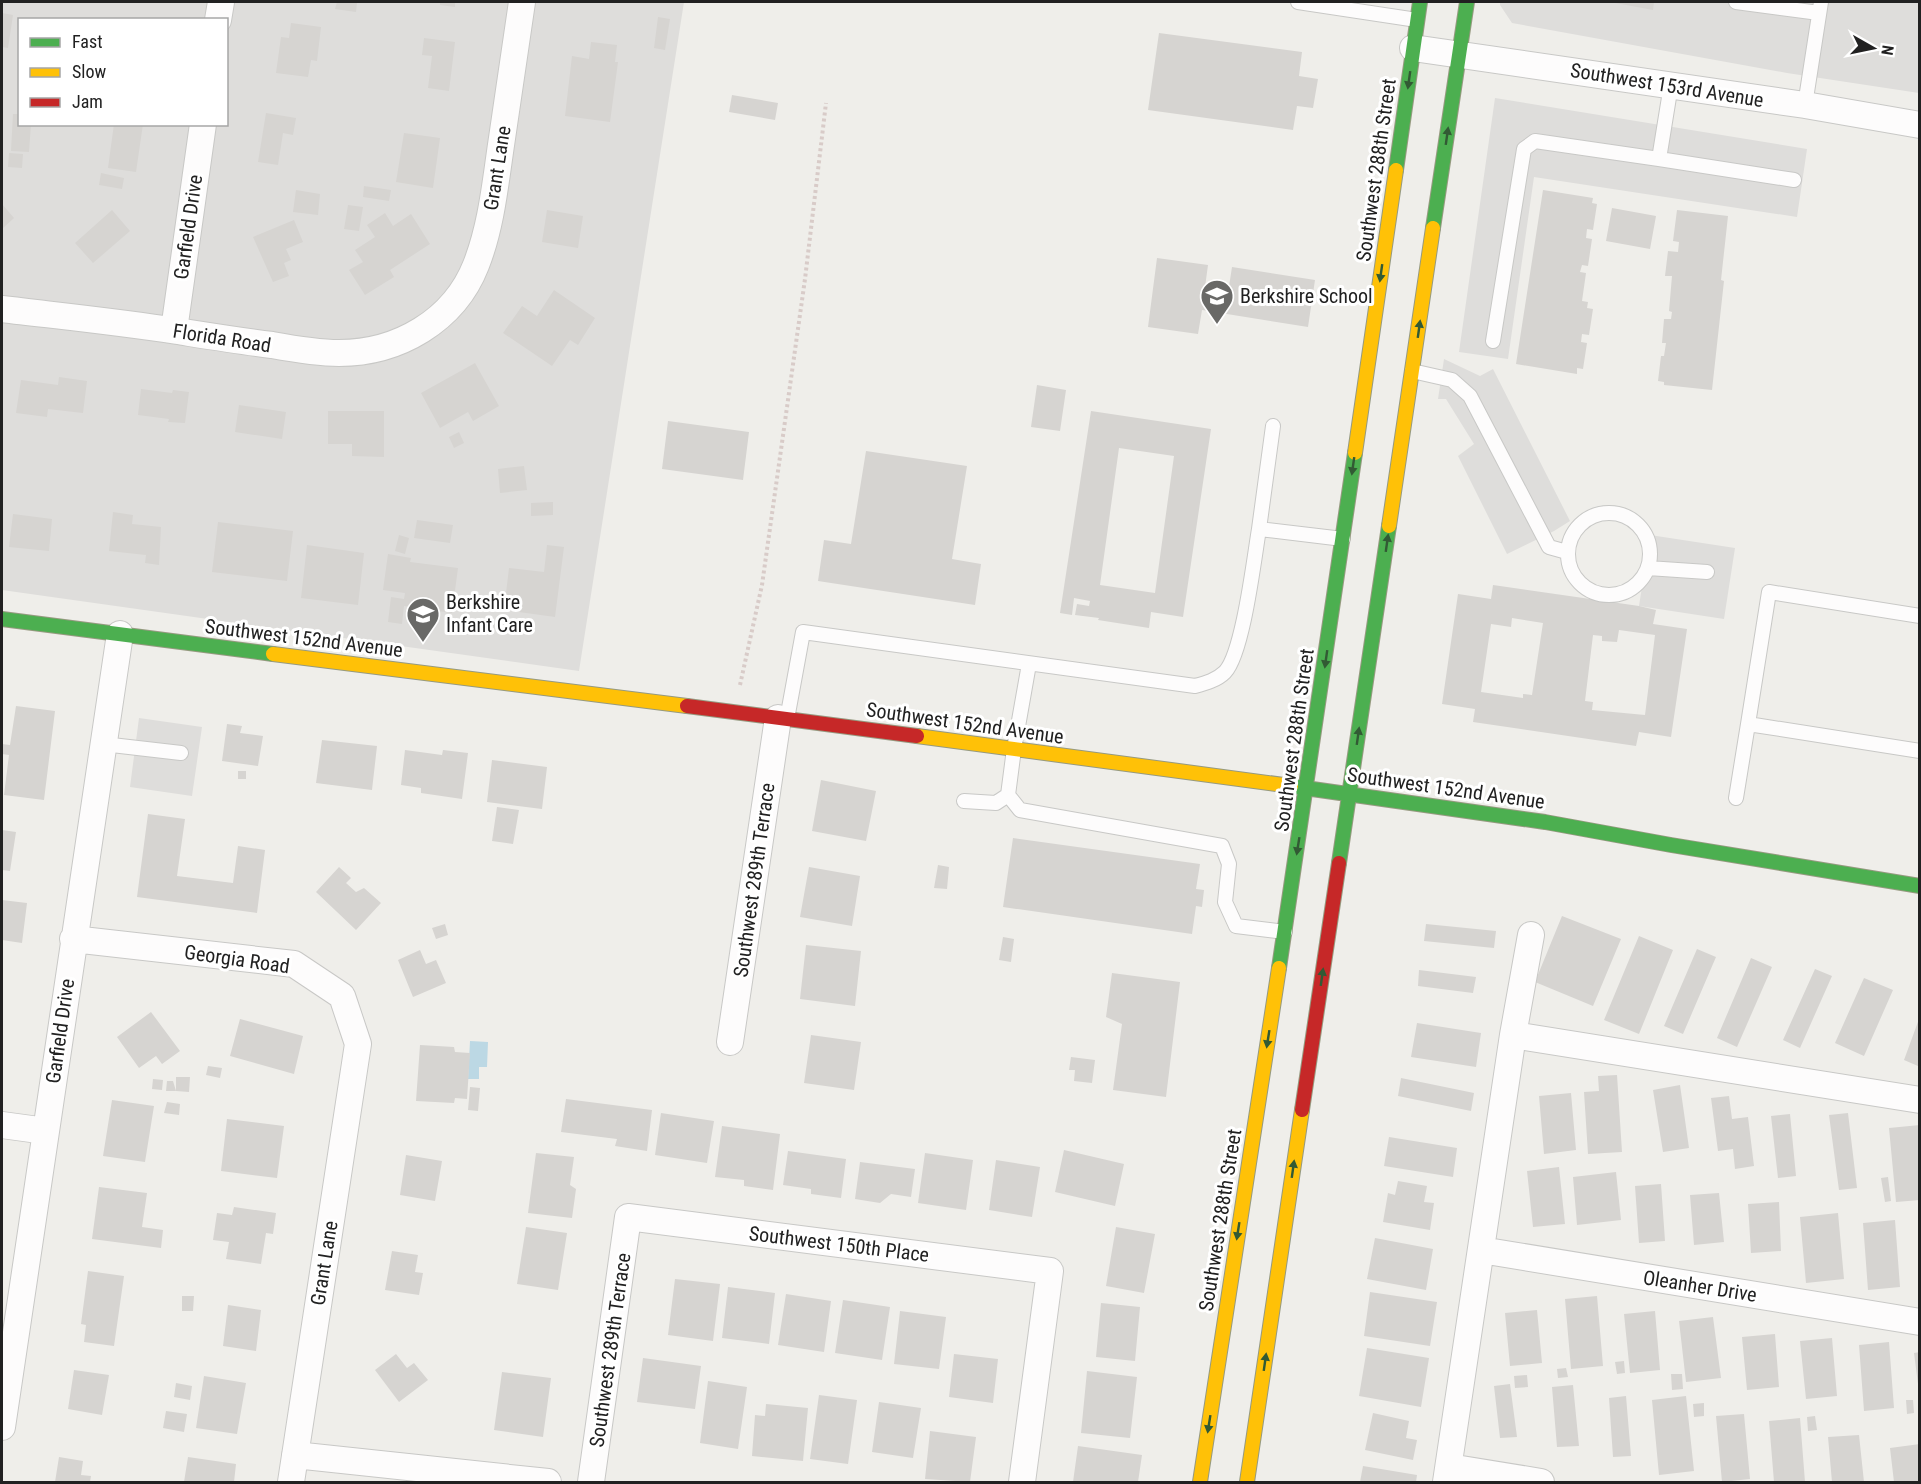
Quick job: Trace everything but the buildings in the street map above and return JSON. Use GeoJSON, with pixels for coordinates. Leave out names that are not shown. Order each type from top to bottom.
{"type":"FeatureCollection","features":[{"type":"Feature","properties":{"kind":"main road","name":"Southwest 288th Street"},"geometry":{"type":"LineString","coordinates":[[1200,1482],[1343,539],[1373,365],[1420,2]]}},
{"type":"Feature","properties":{"kind":"main road"},"geometry":{"type":"LineString","coordinates":[[1247,1482],[1349,794],[1407,370],[1467,2]]}},
{"type":"Feature","properties":{"kind":"main road","name":"Southwest 152nd Avenue"},"geometry":{"type":"LineString","coordinates":[[2,619],[782,718],[1307,788],[1545,822],[1920,886]]}},
{"type":"Feature","properties":{"kind":"street"},"geometry":{"type":"LineString","coordinates":[[218,18],[221,2]]}},
{"type":"Feature","properties":{"kind":"street","name":"Grant Lane"},"geometry":{"type":"LineString","coordinates":[[435,321],[468,282],[476,266],[486,234],[495,190],[522,2]]}},
{"type":"Feature","properties":{"kind":"street","name":"Southwest 153rd Avenue"},"geometry":{"type":"LineString","coordinates":[[1413,48],[1804,105],[1920,125]]}},
{"type":"Feature","properties":{"kind":"street","name":"Garfield Drive"},"geometry":{"type":"LineString","coordinates":[[174,330],[203,126]]}},
{"type":"Feature","properties":{"kind":"street","name":"Florida Road"},"geometry":{"type":"LineString","coordinates":[[2,309],[341,353],[372,350],[398,343],[435,321]]}},
{"type":"Feature","properties":{"kind":"street","name":"Garfield Drive"},"geometry":{"type":"LineString","coordinates":[[2,1427],[120,634]]}},
{"type":"Feature","properties":{"kind":"street","name":"Southwest 289th Terrace"},"geometry":{"type":"LineString","coordinates":[[730,1042],[782,718]]}},
{"type":"Feature","properties":{"kind":"street"},"geometry":{"type":"LineString","coordinates":[[1531,935],[1513,1035],[1447,1475],[1541,1482]]}},
{"type":"Feature","properties":{"kind":"street","name":"Georgia Road"},"geometry":{"type":"LineString","coordinates":[[73,939],[294,964],[342,996],[358,1044]]}},
{"type":"Feature","properties":{"kind":"street"},"geometry":{"type":"LineString","coordinates":[[1513,1035],[1920,1100]]}},
{"type":"Feature","properties":{"kind":"street","name":"Grant Lane"},"geometry":{"type":"LineString","coordinates":[[291,1482],[358,1044]]}},
{"type":"Feature","properties":{"kind":"street"},"geometry":{"type":"LineString","coordinates":[[2,1125],[46,1131]]}},
{"type":"Feature","properties":{"kind":"street","name":"Southwest 289th Terrace"},"geometry":{"type":"LineString","coordinates":[[591,1482],[628,1217]]}},
{"type":"Feature","properties":{"kind":"street","name":"Southwest 150th Place"},"geometry":{"type":"LineString","coordinates":[[628,1217],[1050,1271],[1022,1482]]}},
{"type":"Feature","properties":{"kind":"street","name":"Oleanher Drive"},"geometry":{"type":"LineString","coordinates":[[1481,1250],[1920,1322]]}},
{"type":"Feature","properties":{"kind":"street"},"geometry":{"type":"LineString","coordinates":[[295,1455],[470,1478],[548,1482]]}},
{"type":"Feature","properties":{"kind":"lane"},"geometry":{"type":"LineString","coordinates":[[1298,2],[1417,20]]}},
{"type":"Feature","properties":{"kind":"lane"},"geometry":{"type":"LineString","coordinates":[[1736,2],[1820,7],[1804,105]]}},
{"type":"Feature","properties":{"kind":"lane"},"geometry":{"type":"LineString","coordinates":[[1659,159],[1671,85]]}},
{"type":"Feature","properties":{"kind":"lane"},"geometry":{"type":"LineString","coordinates":[[1493,340],[1524,149],[1535,141],[1794,180]]}},
{"type":"Feature","properties":{"kind":"lane"},"geometry":{"type":"LineString","coordinates":[[1407,370],[1452,380],[1470,396],[1549,547],[1567,552]]}},
{"type":"Feature","properties":{"kind":"lane"},"geometry":{"type":"LineString","coordinates":[[782,718],[803,632],[1196,686],[1212,681],[1229,667],[1238,647],[1259,529],[1273,426]]}},
{"type":"Feature","properties":{"kind":"lane"},"geometry":{"type":"LineString","coordinates":[[1617,513],[1638,524],[1650,545],[1651,557],[1642,579],[1634,588],[1612,596],[1600,596],[1580,585],[1568,564],[1567,552],[1569,540],[1583,521],[1594,515],[1617,513]]}},
{"type":"Feature","properties":{"kind":"lane"},"geometry":{"type":"LineString","coordinates":[[1259,529],[1343,539]]}},
{"type":"Feature","properties":{"kind":"lane"},"geometry":{"type":"LineString","coordinates":[[1648,568],[1707,573]]}},
{"type":"Feature","properties":{"kind":"lane"},"geometry":{"type":"LineString","coordinates":[[1736,798],[1769,592],[1920,616]]}},
{"type":"Feature","properties":{"kind":"lane"},"geometry":{"type":"LineString","coordinates":[[1029,664],[1008,795],[1020,810],[1222,846],[1229,864],[1225,902],[1236,926],[1285,932]]}},
{"type":"Feature","properties":{"kind":"lane"},"geometry":{"type":"LineString","coordinates":[[1748,724],[1920,751]]}},
{"type":"Feature","properties":{"kind":"lane"},"geometry":{"type":"LineString","coordinates":[[103,744],[181,753]]}},
{"type":"Feature","properties":{"kind":"lane"},"geometry":{"type":"LineString","coordinates":[[964,801],[996,803],[1008,795]]}},
{"type":"Feature","properties":{"kind":"path"},"geometry":{"type":"LineString","coordinates":[[734,712],[762,585],[805,279],[826,104]]}},
{"type":"Feature","properties":{"kind":"shaded area"},"geometry":{"type":"Polygon","coordinates":[[[2,2],[684,2],[579,671],[2,590],[2,2]]]}},
{"type":"Feature","properties":{"kind":"shaded area"},"geometry":{"type":"Polygon","coordinates":[[[1500,2],[1919,2],[1919,93],[1787,73],[1512,23],[1500,2]]]}},
{"type":"Feature","properties":{"kind":"shaded area"},"geometry":{"type":"Polygon","coordinates":[[[1495,98],[1807,149],[1797,217],[1534,177],[1508,359],[1459,352],[1495,98]]]}},
{"type":"Feature","properties":{"kind":"shaded area"},"geometry":{"type":"Polygon","coordinates":[[[1444,359],[1480,376],[1493,369],[1570,521],[1507,554],[1458,456],[1474,444],[1446,399],[1438,399],[1444,359]]]}},
{"type":"Feature","properties":{"kind":"shaded area"},"geometry":{"type":"Polygon","coordinates":[[[1650,535],[1735,548],[1724,619],[1639,606],[1650,535]]]}},
{"type":"Feature","properties":{"kind":"shaded area"},"geometry":{"type":"Polygon","coordinates":[[[139,718],[202,727],[192,796],[130,787],[139,718]]]}},
{"type":"Feature","properties":{"kind":"water"},"geometry":{"type":"Polygon","coordinates":[[[470,1041],[488,1042],[487,1067],[479,1067],[479,1079],[468,1079],[470,1041]]]}},
{"type":"Feature","properties":{"kind":"traffic: fast"},"geometry":{"type":"LineString","coordinates":[[1396,170],[1420,2]]}},
{"type":"Feature","properties":{"kind":"traffic: fast"},"geometry":{"type":"LineString","coordinates":[[1433,228],[1467,2]]}},
{"type":"Feature","properties":{"kind":"traffic: fast"},"geometry":{"type":"LineString","coordinates":[[1279,968],[1355,453]]}},
{"type":"Feature","properties":{"kind":"traffic: fast"},"geometry":{"type":"LineString","coordinates":[[1339,863],[1389,526]]}},
{"type":"Feature","properties":{"kind":"traffic: fast"},"geometry":{"type":"LineString","coordinates":[[2,619],[273,654]]}},
{"type":"Feature","properties":{"kind":"traffic: fast"},"geometry":{"type":"LineString","coordinates":[[1291,786],[1545,822],[1920,886]]}},
{"type":"Feature","properties":{"kind":"traffic: slow"},"geometry":{"type":"LineString","coordinates":[[1355,453],[1396,170]]}},
{"type":"Feature","properties":{"kind":"traffic: slow"},"geometry":{"type":"LineString","coordinates":[[1389,526],[1433,228]]}},
{"type":"Feature","properties":{"kind":"traffic: slow"},"geometry":{"type":"LineString","coordinates":[[273,654],[687,706]]}},
{"type":"Feature","properties":{"kind":"traffic: slow"},"geometry":{"type":"LineString","coordinates":[[917,736],[1291,786]]}},
{"type":"Feature","properties":{"kind":"traffic: slow"},"geometry":{"type":"LineString","coordinates":[[1200,1482],[1279,968]]}},
{"type":"Feature","properties":{"kind":"traffic: slow"},"geometry":{"type":"LineString","coordinates":[[1247,1482],[1302,1110]]}},
{"type":"Feature","properties":{"kind":"traffic: jam"},"geometry":{"type":"LineString","coordinates":[[687,706],[917,736]]}},
{"type":"Feature","properties":{"kind":"traffic: jam"},"geometry":{"type":"LineString","coordinates":[[1302,1110],[1339,863]]}},
{"type":"Feature","properties":{"kind":"place","name":"Berkshire School"},"geometry":{"type":"Point","coordinates":[1217,325]}},
{"type":"Feature","properties":{"kind":"place","name":"Berkshire Infant Care"},"geometry":{"type":"Point","coordinates":[423,643]}}]}
